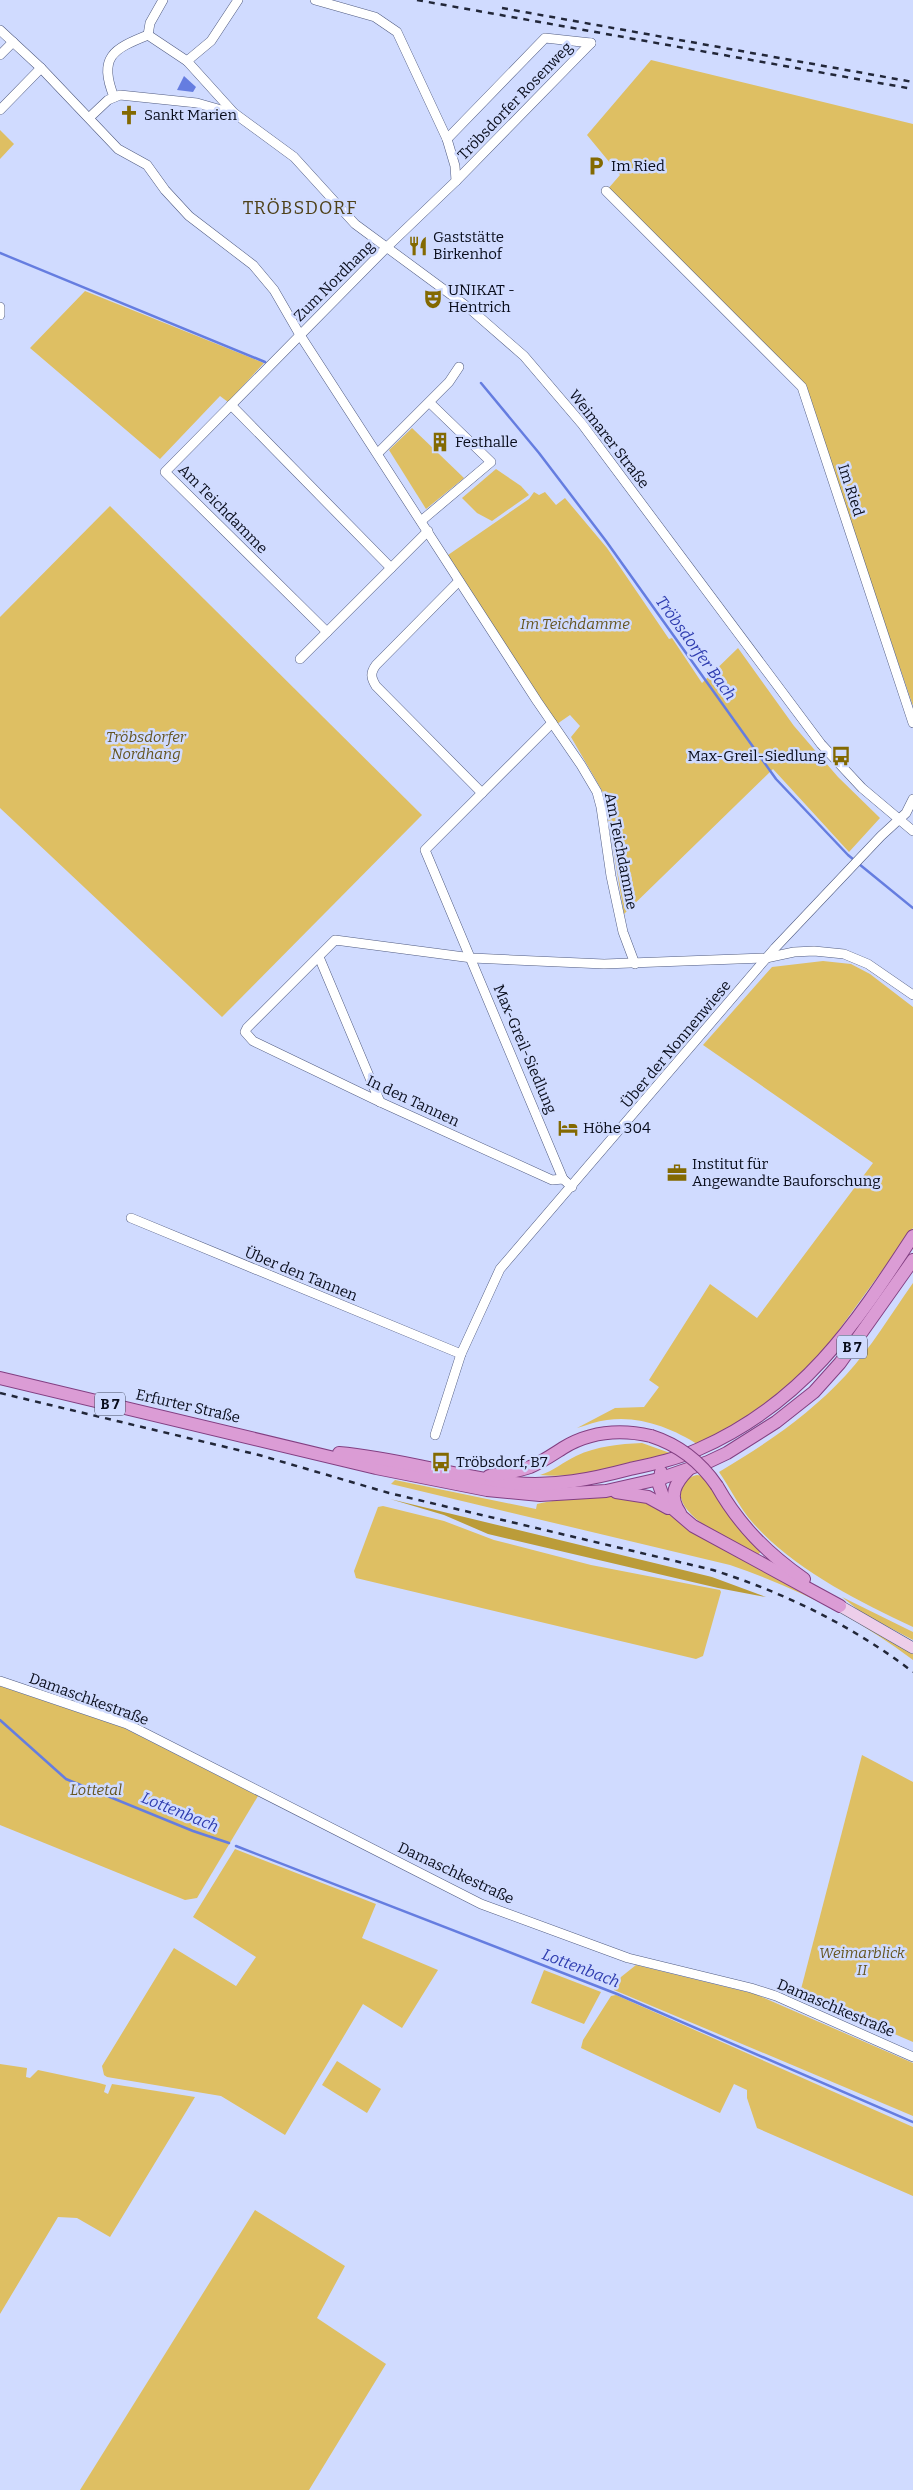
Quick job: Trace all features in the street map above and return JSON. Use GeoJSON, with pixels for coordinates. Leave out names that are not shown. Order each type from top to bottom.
{"type":"FeatureCollection","features":[{"type":"Feature","properties":{"kind":"main road","name":"B 7"},"geometry":{"type":"LineString","coordinates":[[480,1478],[522,1484],[590,1480],[669,1460],[698,1450],[748,1423],[779,1402],[799,1385],[837,1345],[913,1236]]}},
{"type":"Feature","properties":{"kind":"main road","name":"B 7"},"geometry":{"type":"LineString","coordinates":[[606,1491],[659,1479],[721,1456],[750,1440],[814,1392],[840,1363],[913,1260]]}},
{"type":"Feature","properties":{"kind":"main road","name":"Erfurter Straße"},"geometry":{"type":"LineString","coordinates":[[0,1378],[309,1450],[376,1468],[487,1490],[540,1495],[606,1491]]}},
{"type":"Feature","properties":{"kind":"main road","name":"B 7"},"geometry":{"type":"LineString","coordinates":[[480,1478],[530,1467],[574,1441],[589,1436],[606,1432],[624,1432],[651,1436],[682,1450],[697,1462],[717,1486],[734,1514],[756,1540],[840,1606]]}},
{"type":"Feature","properties":{"kind":"main road","name":"Erfurter Straße"},"geometry":{"type":"LineString","coordinates":[[309,1450],[371,1455],[480,1478]]}},
{"type":"Feature","properties":{"kind":"main road"},"geometry":{"type":"LineString","coordinates":[[669,1460],[661,1470],[659,1479],[661,1491],[665,1502],[685,1519]]}},
{"type":"Feature","properties":{"kind":"main road"},"geometry":{"type":"LineString","coordinates":[[685,1519],[677,1509],[674,1489],[690,1468]]}},
{"type":"Feature","properties":{"kind":"main road"},"geometry":{"type":"LineString","coordinates":[[606,1491],[648,1497],[712,1536],[840,1606]]}},
{"type":"Feature","properties":{"kind":"street"},"geometry":{"type":"LineString","coordinates":[[90,117],[114,97],[106,74],[108,62],[118,49],[148,35],[150,23],[163,0]]}},
{"type":"Feature","properties":{"kind":"street"},"geometry":{"type":"LineString","coordinates":[[188,61],[211,41],[238,0]]}},
{"type":"Feature","properties":{"kind":"street"},"geometry":{"type":"LineString","coordinates":[[315,0],[340,3],[375,17],[397,32],[447,139],[455,166],[456,181]]}},
{"type":"Feature","properties":{"kind":"street"},"geometry":{"type":"LineString","coordinates":[[0,30],[41,68],[72,102],[90,117],[118,149],[147,165],[165,190],[189,216],[253,265],[274,290],[300,335]]}},
{"type":"Feature","properties":{"kind":"street","name":"Weimarer Straße"},"geometry":{"type":"LineString","coordinates":[[148,35],[188,61],[234,113],[294,157],[350,219],[492,326],[552,387],[640,500],[796,713],[821,744],[862,788],[913,831]]}},
{"type":"Feature","properties":{"kind":"street","name":"Tröbsdorfer Rosenweg"},"geometry":{"type":"LineString","coordinates":[[447,139],[545,38],[591,44],[456,181]]}},
{"type":"Feature","properties":{"kind":"street"},"geometry":{"type":"LineString","coordinates":[[0,55],[13,42]]}},
{"type":"Feature","properties":{"kind":"street"},"geometry":{"type":"LineString","coordinates":[[0,110],[41,68]]}},
{"type":"Feature","properties":{"kind":"street","name":"Weimarer Straße"},"geometry":{"type":"LineString","coordinates":[[114,97],[120,95],[197,103],[234,113]]}},
{"type":"Feature","properties":{"kind":"street","name":"Zum Nordhang"},"geometry":{"type":"LineString","coordinates":[[300,335],[387,247],[456,181]]}},
{"type":"Feature","properties":{"kind":"street","name":"Im Ried"},"geometry":{"type":"LineString","coordinates":[[606,191],[802,387],[913,723]]}},
{"type":"Feature","properties":{"kind":"street"},"geometry":{"type":"LineString","coordinates":[[0,307],[0,315]]}},
{"type":"Feature","properties":{"kind":"street","name":"Am Teichdamme"},"geometry":{"type":"LineString","coordinates":[[327,632],[165,472],[300,335],[552,723],[582,765],[597,792],[621,926],[635,964]]}},
{"type":"Feature","properties":{"kind":"street"},"geometry":{"type":"LineString","coordinates":[[378,453],[430,403],[449,382],[459,367]]}},
{"type":"Feature","properties":{"kind":"street"},"geometry":{"type":"LineString","coordinates":[[421,521],[491,462],[430,403]]}},
{"type":"Feature","properties":{"kind":"street"},"geometry":{"type":"LineString","coordinates":[[231,405],[392,568]]}},
{"type":"Feature","properties":{"kind":"street"},"geometry":{"type":"LineString","coordinates":[[300,659],[428,531]]}},
{"type":"Feature","properties":{"kind":"street"},"geometry":{"type":"LineString","coordinates":[[459,581],[376,665],[372,671],[372,680],[482,792],[552,723]]}},
{"type":"Feature","properties":{"kind":"street","name":"Max-Greil-Siedlung"},"geometry":{"type":"LineString","coordinates":[[482,792],[425,850],[472,958],[563,1179]]}},
{"type":"Feature","properties":{"kind":"street"},"geometry":{"type":"LineString","coordinates":[[898,820],[906,813],[913,799]]}},
{"type":"Feature","properties":{"kind":"street","name":"Über der Nonnenwiese"},"geometry":{"type":"LineString","coordinates":[[435,1435],[461,1354],[500,1269],[766,958],[898,820]]}},
{"type":"Feature","properties":{"kind":"street","name":"Max-Greil-Siedlung"},"geometry":{"type":"LineString","coordinates":[[245,1032],[253,1021],[335,940],[472,958],[635,964],[766,958],[814,950],[844,954],[868,964],[913,996]]}},
{"type":"Feature","properties":{"kind":"street"},"geometry":{"type":"LineString","coordinates":[[319,957],[380,1102]]}},
{"type":"Feature","properties":{"kind":"street","name":"In den Tannen"},"geometry":{"type":"LineString","coordinates":[[245,1032],[253,1041],[380,1102],[552,1180],[563,1179]]}},
{"type":"Feature","properties":{"kind":"street"},"geometry":{"type":"LineString","coordinates":[[563,1179],[572,1187]]}},
{"type":"Feature","properties":{"kind":"street","name":"Über den Tannen"},"geometry":{"type":"LineString","coordinates":[[131,1218],[461,1354]]}},
{"type":"Feature","properties":{"kind":"street"},"geometry":{"type":"LineString","coordinates":[[840,1606],[913,1648]]}},
{"type":"Feature","properties":{"kind":"street","name":"Damaschkestraße"},"geometry":{"type":"LineString","coordinates":[[0,1681],[127,1724],[481,1904],[628,1958],[759,1990],[913,2056]]}},
{"type":"Feature","properties":{"kind":"green space"},"geometry":{"type":"Polygon","coordinates":[[[651,60],[913,124],[913,706],[804,386],[607,190],[620,175],[587,135],[651,60]]]}},
{"type":"Feature","properties":{"kind":"green space"},"geometry":{"type":"Polygon","coordinates":[[[0,130],[14,144],[0,159],[0,130]]]}},
{"type":"Feature","properties":{"kind":"green space"},"geometry":{"type":"Polygon","coordinates":[[[85,291],[264,363],[228,402],[220,396],[160,459],[30,348],[85,291]]]}},
{"type":"Feature","properties":{"kind":"green space"},"geometry":{"type":"Polygon","coordinates":[[[412,428],[464,478],[426,509],[389,450],[412,428]]]}},
{"type":"Feature","properties":{"kind":"green space"},"geometry":{"type":"Polygon","coordinates":[[[496,469],[521,486],[529,495],[492,521],[477,513],[462,498],[496,469]]]}},
{"type":"Feature","properties":{"kind":"green space","name":"Im Teichdamme"},"geometry":{"type":"Polygon","coordinates":[[[534,492],[539,495],[545,492],[556,505],[565,498],[607,548],[669,639],[672,638],[702,683],[738,648],[794,726],[838,777],[880,818],[849,852],[773,769],[624,914],[604,794],[571,737],[580,726],[570,715],[557,724],[448,555],[529,499],[534,492]]]}},
{"type":"Feature","properties":{"kind":"green space","name":"Tröbsdorfer Nordhang"},"geometry":{"type":"Polygon","coordinates":[[[110,506],[422,815],[222,1017],[0,808],[0,617],[110,506]]]}},
{"type":"Feature","properties":{"kind":"green space"},"geometry":{"type":"Polygon","coordinates":[[[823,961],[851,964],[870,974],[913,1007],[913,1228],[825,1349],[772,1402],[699,1445],[666,1428],[631,1419],[603,1421],[577,1428],[615,1408],[644,1407],[659,1387],[649,1380],[710,1284],[757,1318],[873,1163],[703,1045],[772,967],[823,961]]]}},
{"type":"Feature","properties":{"kind":"green space"},"geometry":{"type":"Polygon","coordinates":[[[913,1283],[913,1627],[848,1595],[788,1555],[770,1540],[743,1511],[719,1472],[786,1428],[832,1390],[864,1354],[913,1283]]]}},
{"type":"Feature","properties":{"kind":"green space"},"geometry":{"type":"Polygon","coordinates":[[[642,1443],[670,1453],[590,1473],[557,1476],[540,1475],[576,1456],[592,1450],[642,1443]]]}},
{"type":"Feature","properties":{"kind":"green space"},"geometry":{"type":"Polygon","coordinates":[[[697,1475],[703,1476],[762,1550],[758,1555],[710,1529],[697,1520],[688,1510],[682,1500],[681,1490],[686,1480],[697,1475]]]}},
{"type":"Feature","properties":{"kind":"green space"},"geometry":{"type":"Polygon","coordinates":[[[395,1480],[536,1509],[537,1504],[574,1498],[617,1495],[639,1498],[663,1510],[700,1536],[887,1637],[913,1653],[913,1660],[848,1617],[825,1605],[778,1583],[730,1565],[391,1484],[395,1480]]]}},
{"type":"Feature","properties":{"kind":"green space"},"geometry":{"type":"Polygon","coordinates":[[[383,1506],[444,1521],[494,1540],[591,1565],[720,1590],[703,1656],[696,1659],[356,1578],[354,1571],[378,1507],[383,1506]]]}},
{"type":"Feature","properties":{"kind":"green space"},"geometry":{"type":"Polygon","coordinates":[[[842,1597],[913,1632],[913,1640],[862,1613],[842,1597]]]}},
{"type":"Feature","properties":{"kind":"green space","name":"Lottetal"},"geometry":{"type":"Polygon","coordinates":[[[0,1686],[124,1728],[258,1796],[197,1898],[185,1900],[0,1825],[0,1686]]]}},
{"type":"Feature","properties":{"kind":"green space","name":"Weimarblick II"},"geometry":{"type":"Polygon","coordinates":[[[862,1755],[913,1782],[913,2042],[800,1993],[862,1755]]]}},
{"type":"Feature","properties":{"kind":"green space"},"geometry":{"type":"Polygon","coordinates":[[[235,1849],[376,1904],[362,1938],[438,1970],[402,2028],[363,2004],[285,2135],[221,2096],[107,2077],[104,2075],[102,2066],[174,1948],[236,1986],[256,1957],[193,1917],[235,1849]]]}},
{"type":"Feature","properties":{"kind":"green space"},"geometry":{"type":"Polygon","coordinates":[[[636,1965],[755,1994],[913,2063],[913,2116],[614,1990],[621,1977],[636,1965]]]}},
{"type":"Feature","properties":{"kind":"green space"},"geometry":{"type":"Polygon","coordinates":[[[544,1970],[601,1992],[584,2024],[531,2003],[544,1970]]]}},
{"type":"Feature","properties":{"kind":"green space"},"geometry":{"type":"Polygon","coordinates":[[[616,1995],[913,2127],[913,2196],[757,2128],[747,2098],[747,2090],[734,2084],[720,2113],[581,2048],[583,2040],[611,1996],[616,1995]]]}},
{"type":"Feature","properties":{"kind":"green space"},"geometry":{"type":"Polygon","coordinates":[[[337,2061],[381,2089],[367,2113],[322,2085],[337,2061]]]}},
{"type":"Feature","properties":{"kind":"green space"},"geometry":{"type":"Polygon","coordinates":[[[0,2064],[27,2068],[26,2077],[30,2078],[38,2070],[99,2083],[106,2085],[104,2092],[108,2094],[112,2084],[195,2097],[110,2237],[77,2218],[58,2217],[0,2314],[0,2064]]]}},
{"type":"Feature","properties":{"kind":"green space"},"geometry":{"type":"Polygon","coordinates":[[[255,2210],[345,2266],[317,2318],[386,2364],[309,2490],[80,2490],[255,2210]]]}},
{"type":"Feature","properties":{"kind":"shaded area"},"geometry":{"type":"Polygon","coordinates":[[[390,1499],[712,1577],[766,1597],[718,1588],[488,1534],[444,1515],[390,1499]]]}},
{"type":"Feature","properties":{"kind":"water"},"geometry":{"type":"Polygon","coordinates":[[[184,76],[196,87],[193,92],[177,90],[184,76]]]}},
{"type":"Feature","properties":{"kind":"waterway"},"geometry":{"type":"LineString","coordinates":[[0,253],[265,362]]}},
{"type":"Feature","properties":{"kind":"waterway","name":"Tröbsdorfer Bach"},"geometry":{"type":"LineString","coordinates":[[481,383],[539,453],[606,541],[776,779],[848,855],[913,908]]}},
{"type":"Feature","properties":{"kind":"waterway","name":"Lottenbach"},"geometry":{"type":"LineString","coordinates":[[0,1720],[66,1779],[193,1831],[229,1843]]}},
{"type":"Feature","properties":{"kind":"waterway","name":"Lottenbach"},"geometry":{"type":"LineString","coordinates":[[236,1846],[617,1994],[913,2122]]}},
{"type":"Feature","properties":{"kind":"railway"},"geometry":{"type":"LineString","coordinates":[[417,0],[913,89]]}},
{"type":"Feature","properties":{"kind":"railway"},"geometry":{"type":"LineString","coordinates":[[502,8],[913,82]]}},
{"type":"Feature","properties":{"kind":"railway"},"geometry":{"type":"LineString","coordinates":[[0,1393],[259,1455],[389,1493],[713,1570],[766,1589],[818,1612],[867,1640],[913,1672]]}},
{"type":"Feature","properties":{"kind":"place","name":"Sankt Marien"},"geometry":{"type":"Point","coordinates":[129,115]}},
{"type":"Feature","properties":{"kind":"place","name":"Im Ried"},"geometry":{"type":"Point","coordinates":[596,166]}},
{"type":"Feature","properties":{"kind":"place","name":"Gaststätte Birkenhof"},"geometry":{"type":"Point","coordinates":[418,246]}},
{"type":"Feature","properties":{"kind":"place","name":"UNIKAT - Hentrich"},"geometry":{"type":"Point","coordinates":[433,299]}},
{"type":"Feature","properties":{"kind":"place","name":"Festhalle"},"geometry":{"type":"Point","coordinates":[440,442]}},
{"type":"Feature","properties":{"kind":"place","name":"Max-Greil-Siedlung"},"geometry":{"type":"Point","coordinates":[841,756]}},
{"type":"Feature","properties":{"kind":"place","name":"Höhe 304"},"geometry":{"type":"Point","coordinates":[568,1128]}},
{"type":"Feature","properties":{"kind":"place","name":"Institut für Angewandte Bauforschung"},"geometry":{"type":"Point","coordinates":[677,1173]}},
{"type":"Feature","properties":{"kind":"place","name":"Tröbsdorf, B7"},"geometry":{"type":"Point","coordinates":[441,1462]}},
{"type":"Feature","properties":{"kind":"district","name":"TRÖBSDORF"},"geometry":{"type":"Point","coordinates":[300,208]}}]}
